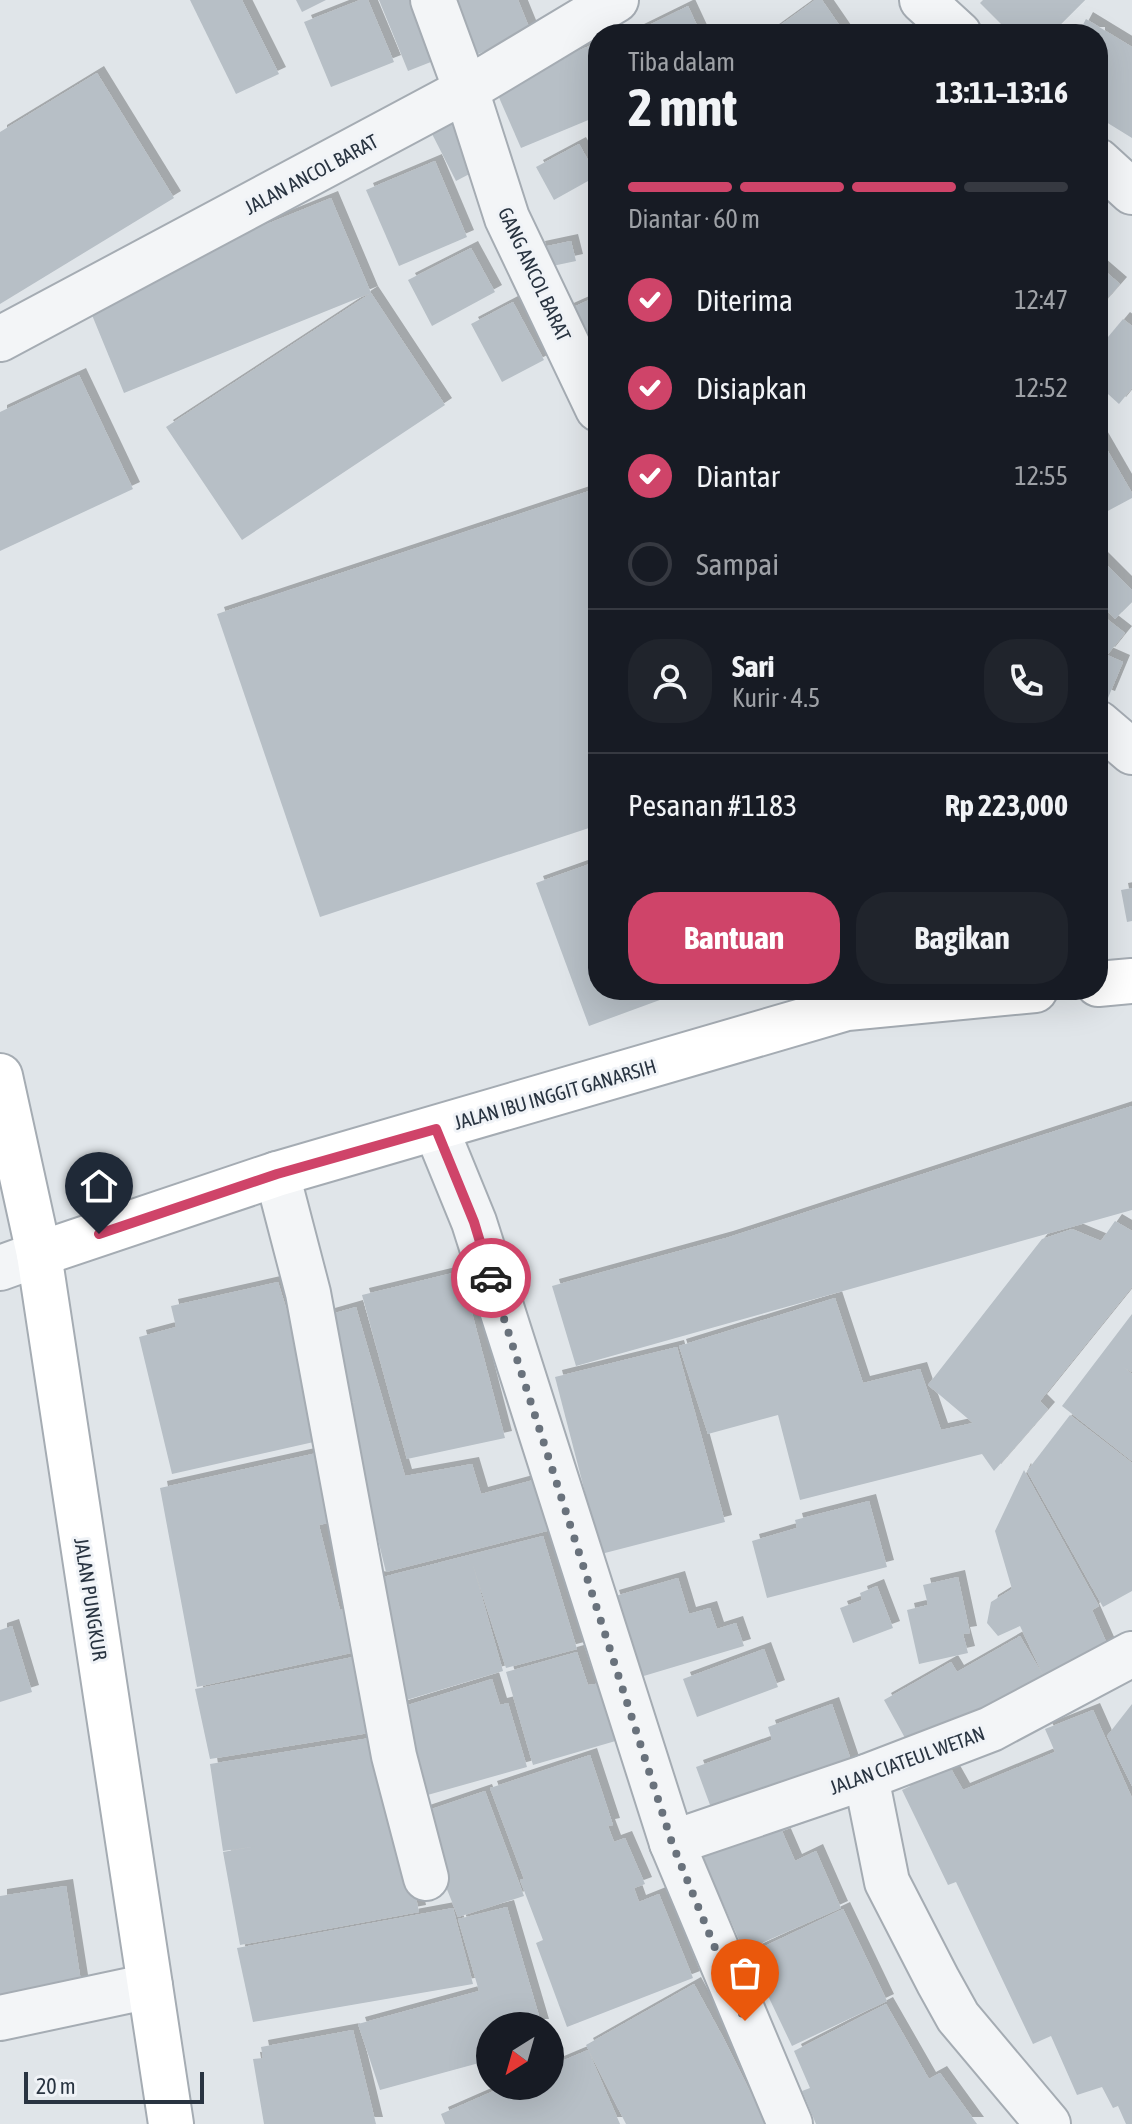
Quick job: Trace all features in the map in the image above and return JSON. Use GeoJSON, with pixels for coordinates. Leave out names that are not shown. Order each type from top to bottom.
{"type":"FeatureCollection","features":[{"type":"Feature","properties":{"kind":"main road"},"geometry":{"type":"LineString","coordinates":[[1108,983],[1132,981]]}},
{"type":"Feature","properties":{"kind":"main road","name":"JALAN IBU INGGIT GANARSIH"},"geometry":{"type":"LineString","coordinates":[[20,1261],[277,1174],[847,1008],[931,1000]]}},
{"type":"Feature","properties":{"kind":"main road","name":"JALAN PUNGKUR"},"geometry":{"type":"LineString","coordinates":[[0,1076],[20,1261],[150,1986],[171,2124]]}},
{"type":"Feature","properties":{"kind":"street","name":"GANG ANCOL BARAT"},"geometry":{"type":"LineString","coordinates":[[433,0],[507,218],[588,388]]}},
{"type":"Feature","properties":{"kind":"street","name":"JALAN ANCOL BARAT"},"geometry":{"type":"LineString","coordinates":[[0,339],[466,90],[616,0]]}},
{"type":"Feature","properties":{"kind":"street"},"geometry":{"type":"LineString","coordinates":[[922,0],[948,24]]}},
{"type":"Feature","properties":{"kind":"street"},"geometry":{"type":"LineString","coordinates":[[1108,170],[1132,192]]}},
{"type":"Feature","properties":{"kind":"street"},"geometry":{"type":"LineString","coordinates":[[1108,732],[1132,752]]}},
{"type":"Feature","properties":{"kind":"street"},"geometry":{"type":"LineString","coordinates":[[436,1129],[474,1222],[672,1843],[790,2124]]}},
{"type":"Feature","properties":{"kind":"street"},"geometry":{"type":"LineString","coordinates":[[277,1174],[308,1293],[394,1756],[426,1878]]}},
{"type":"Feature","properties":{"kind":"street","name":"JALAN CIATEUL WETAN"},"geometry":{"type":"LineString","coordinates":[[672,1843],[866,1777],[991,1729],[1132,1654]]}},
{"type":"Feature","properties":{"kind":"street"},"geometry":{"type":"LineString","coordinates":[[866,1777],[887,1882],[938,1981],[958,2017],[1048,2124]]}},
{"type":"Feature","properties":{"kind":"street"},"geometry":{"type":"LineString","coordinates":[[0,2018],[150,1986]]}},
{"type":"Feature","properties":{"kind":"building"},"geometry":{"type":"Polygon","coordinates":[[[190,0],[242,0],[279,74],[236,94],[190,0]]]}},
{"type":"Feature","properties":{"kind":"building"},"geometry":{"type":"Polygon","coordinates":[[[296,0],[326,0],[302,12],[296,0]]]}},
{"type":"Feature","properties":{"kind":"building"},"geometry":{"type":"Polygon","coordinates":[[[360,0],[368,0],[394,62],[331,87],[304,22],[360,0]]]}},
{"type":"Feature","properties":{"kind":"building"},"geometry":{"type":"Polygon","coordinates":[[[379,0],[417,0],[441,58],[408,71],[379,0]]]}},
{"type":"Feature","properties":{"kind":"building"},"geometry":{"type":"Polygon","coordinates":[[[455,0],[518,0],[531,32],[473,56],[455,0]]]}},
{"type":"Feature","properties":{"kind":"building"},"geometry":{"type":"Polygon","coordinates":[[[815,0],[822,0],[838,24],[782,24],[815,0]]]}},
{"type":"Feature","properties":{"kind":"building"},"geometry":{"type":"Polygon","coordinates":[[[983,0],[1085,0],[1061,24],[1001,24],[980,3],[983,0]]]}},
{"type":"Feature","properties":{"kind":"building"},"geometry":{"type":"Polygon","coordinates":[[[688,6],[696,24],[651,24],[688,6]]]}},
{"type":"Feature","properties":{"kind":"building"},"geometry":{"type":"Polygon","coordinates":[[[1108,32],[1132,47],[1132,138],[1108,123],[1108,32]]]}},
{"type":"Feature","properties":{"kind":"building"},"geometry":{"type":"Polygon","coordinates":[[[588,47],[588,120],[521,148],[494,86],[588,47]]]}},
{"type":"Feature","properties":{"kind":"building"},"geometry":{"type":"Polygon","coordinates":[[[97,73],[174,198],[0,304],[0,132],[97,73]]]}},
{"type":"Feature","properties":{"kind":"building"},"geometry":{"type":"Polygon","coordinates":[[[454,115],[481,168],[456,181],[429,128],[454,115]]]}},
{"type":"Feature","properties":{"kind":"building"},"geometry":{"type":"Polygon","coordinates":[[[579,144],[588,160],[588,181],[554,200],[536,167],[579,144]]]}},
{"type":"Feature","properties":{"kind":"building"},"geometry":{"type":"Polygon","coordinates":[[[435,161],[467,237],[399,266],[366,190],[435,161]]]}},
{"type":"Feature","properties":{"kind":"building"},"geometry":{"type":"Polygon","coordinates":[[[331,198],[371,293],[124,393],[85,298],[331,198]]]}},
{"type":"Feature","properties":{"kind":"building"},"geometry":{"type":"Polygon","coordinates":[[[571,241],[576,261],[543,268],[538,248],[571,241]]]}},
{"type":"Feature","properties":{"kind":"building"},"geometry":{"type":"Polygon","coordinates":[[[471,248],[495,292],[432,326],[408,280],[471,248]]]}},
{"type":"Feature","properties":{"kind":"building"},"geometry":{"type":"Polygon","coordinates":[[[1108,274],[1120,284],[1108,298],[1108,274]]]}},
{"type":"Feature","properties":{"kind":"building"},"geometry":{"type":"Polygon","coordinates":[[[371,293],[445,405],[242,540],[166,427],[371,293]]]}},
{"type":"Feature","properties":{"kind":"building"},"geometry":{"type":"Polygon","coordinates":[[[588,300],[588,355],[581,358],[560,313],[588,300]]]}},
{"type":"Feature","properties":{"kind":"building"},"geometry":{"type":"Polygon","coordinates":[[[513,302],[544,360],[502,382],[471,324],[513,302]]]}},
{"type":"Feature","properties":{"kind":"building"},"geometry":{"type":"Polygon","coordinates":[[[1123,319],[1132,326],[1132,388],[1119,404],[1108,394],[1108,337],[1123,319]]]}},
{"type":"Feature","properties":{"kind":"building"},"geometry":{"type":"Polygon","coordinates":[[[79,375],[133,489],[0,551],[0,412],[79,375]]]}},
{"type":"Feature","properties":{"kind":"building"},"geometry":{"type":"Polygon","coordinates":[[[1108,451],[1132,493],[1132,498],[1108,511],[1108,451]]]}},
{"type":"Feature","properties":{"kind":"building"},"geometry":{"type":"Polygon","coordinates":[[[588,491],[588,828],[320,917],[217,614],[588,491]]]}},
{"type":"Feature","properties":{"kind":"building"},"geometry":{"type":"Polygon","coordinates":[[[1108,566],[1132,590],[1132,602],[1115,619],[1108,612],[1108,566]]]}},
{"type":"Feature","properties":{"kind":"building"},"geometry":{"type":"Polygon","coordinates":[[[1108,620],[1125,633],[1108,654],[1108,620]]]}},
{"type":"Feature","properties":{"kind":"building"},"geometry":{"type":"Polygon","coordinates":[[[1108,655],[1123,662],[1108,698],[1108,655]]]}},
{"type":"Feature","properties":{"kind":"building"},"geometry":{"type":"Polygon","coordinates":[[[588,865],[588,1000],[660,1000],[589,1026],[536,883],[588,865]]]}},
{"type":"Feature","properties":{"kind":"building"},"geometry":{"type":"Polygon","coordinates":[[[1132,888],[1132,921],[1127,922],[1121,890],[1132,888]]]}},
{"type":"Feature","properties":{"kind":"building"},"geometry":{"type":"Polygon","coordinates":[[[1132,1106],[1132,1210],[576,1366],[552,1286],[726,1238],[1132,1106]]]}},
{"type":"Feature","properties":{"kind":"building"},"geometry":{"type":"Polygon","coordinates":[[[1115,1221],[1132,1231],[1132,1287],[1040,1401],[1048,1409],[994,1471],[982,1454],[800,1500],[778,1415],[708,1434],[679,1346],[835,1298],[863,1383],[920,1369],[941,1430],[973,1423],[928,1385],[1042,1239],[1072,1229],[1101,1241],[1115,1221]]]}},
{"type":"Feature","properties":{"kind":"building"},"geometry":{"type":"Polygon","coordinates":[[[461,1271],[505,1438],[407,1459],[362,1295],[461,1271]]]}},
{"type":"Feature","properties":{"kind":"building"},"geometry":{"type":"Polygon","coordinates":[[[278,1282],[327,1439],[172,1474],[139,1337],[176,1327],[171,1306],[278,1282]]]}},
{"type":"Feature","properties":{"kind":"building"},"geometry":{"type":"Polygon","coordinates":[[[356,1307],[405,1476],[472,1464],[481,1494],[537,1479],[551,1530],[386,1572],[345,1406],[359,1401],[346,1404],[321,1317],[356,1307]]]}},
{"type":"Feature","properties":{"kind":"building"},"geometry":{"type":"Polygon","coordinates":[[[1132,1314],[1132,1372],[1123,1367],[1132,1374],[1132,1461],[1062,1406],[1132,1314]]]}},
{"type":"Feature","properties":{"kind":"building"},"geometry":{"type":"Polygon","coordinates":[[[677,1347],[725,1522],[601,1554],[555,1377],[677,1347]]]}},
{"type":"Feature","properties":{"kind":"building"},"geometry":{"type":"Polygon","coordinates":[[[1070,1415],[1132,1463],[1132,1591],[1103,1607],[1027,1471],[1070,1415]]]}},
{"type":"Feature","properties":{"kind":"building"},"geometry":{"type":"Polygon","coordinates":[[[326,1451],[341,1520],[319,1525],[340,1610],[349,1608],[360,1651],[197,1687],[160,1488],[326,1451]]]}},
{"type":"Feature","properties":{"kind":"building"},"geometry":{"type":"Polygon","coordinates":[[[1024,1470],[1099,1606],[1092,1610],[1112,1655],[976,1722],[971,1713],[910,1747],[884,1700],[951,1662],[957,1672],[1020,1636],[1044,1677],[1020,1626],[998,1636],[987,1623],[991,1602],[1012,1589],[995,1531],[1024,1470]]]}},
{"type":"Feature","properties":{"kind":"building"},"geometry":{"type":"Polygon","coordinates":[[[869,1501],[887,1567],[767,1598],[752,1541],[797,1528],[795,1520],[869,1501]]]}},
{"type":"Feature","properties":{"kind":"building"},"geometry":{"type":"Polygon","coordinates":[[[543,1536],[577,1649],[506,1668],[472,1562],[503,1671],[400,1702],[367,1581],[543,1536]]]}},
{"type":"Feature","properties":{"kind":"building"},"geometry":{"type":"Polygon","coordinates":[[[958,1577],[970,1633],[963,1634],[968,1653],[919,1664],[907,1610],[928,1605],[923,1585],[958,1577]]]}},
{"type":"Feature","properties":{"kind":"building"},"geometry":{"type":"Polygon","coordinates":[[[678,1578],[689,1614],[710,1608],[717,1629],[736,1623],[744,1646],[637,1678],[612,1597],[678,1578]]]}},
{"type":"Feature","properties":{"kind":"building"},"geometry":{"type":"Polygon","coordinates":[[[877,1586],[893,1628],[853,1643],[840,1608],[862,1600],[860,1593],[877,1586]]]}},
{"type":"Feature","properties":{"kind":"building"},"geometry":{"type":"Polygon","coordinates":[[[12,1626],[32,1692],[0,1702],[0,1630],[12,1626]]]}},
{"type":"Feature","properties":{"kind":"building"},"geometry":{"type":"Polygon","coordinates":[[[764,1649],[778,1687],[697,1717],[683,1679],[764,1649]]]}},
{"type":"Feature","properties":{"kind":"building"},"geometry":{"type":"Polygon","coordinates":[[[577,1652],[588,1685],[602,1683],[619,1740],[533,1765],[506,1672],[577,1652]]]}},
{"type":"Feature","properties":{"kind":"building"},"geometry":{"type":"Polygon","coordinates":[[[358,1656],[375,1732],[210,1759],[195,1689],[358,1656]]]}},
{"type":"Feature","properties":{"kind":"building"},"geometry":{"type":"Polygon","coordinates":[[[492,1679],[500,1705],[508,1703],[527,1767],[424,1796],[395,1709],[492,1679]]]}},
{"type":"Feature","properties":{"kind":"building"},"geometry":{"type":"Polygon","coordinates":[[[832,1704],[853,1766],[713,1813],[696,1767],[772,1740],[768,1727],[832,1704]]]}},
{"type":"Feature","properties":{"kind":"building"},"geometry":{"type":"Polygon","coordinates":[[[1132,1704],[1132,1786],[1107,1736],[1132,1704]]]}},
{"type":"Feature","properties":{"kind":"building"},"geometry":{"type":"Polygon","coordinates":[[[1093,1710],[1132,1798],[1132,2124],[1126,2124],[1118,2106],[1113,2108],[1102,2087],[1077,2095],[1051,2036],[1033,2044],[956,1882],[948,1885],[902,1790],[950,1767],[963,1790],[1055,1752],[1045,1729],[1093,1710]]]}},
{"type":"Feature","properties":{"kind":"building"},"geometry":{"type":"Polygon","coordinates":[[[382,1736],[419,1912],[240,1945],[223,1852],[257,1846],[223,1851],[210,1764],[382,1736]]]}},
{"type":"Feature","properties":{"kind":"building"},"geometry":{"type":"Polygon","coordinates":[[[590,1755],[613,1825],[608,1826],[614,1842],[625,1838],[645,1884],[634,1888],[639,1902],[659,1894],[693,1978],[567,2027],[536,1943],[543,1940],[520,1880],[524,1879],[490,1788],[590,1755]]]}},
{"type":"Feature","properties":{"kind":"building"},"geometry":{"type":"Polygon","coordinates":[[[485,1791],[524,1896],[458,1917],[417,1814],[485,1791]]]}},
{"type":"Feature","properties":{"kind":"building"},"geometry":{"type":"Polygon","coordinates":[[[795,1802],[804,1823],[782,1831],[795,1861],[816,1851],[841,1908],[744,1951],[697,1845],[795,1802]]]}},
{"type":"Feature","properties":{"kind":"building"},"geometry":{"type":"Polygon","coordinates":[[[66,1886],[82,1988],[0,2001],[0,1896],[66,1886]]]}},
{"type":"Feature","properties":{"kind":"building"},"geometry":{"type":"Polygon","coordinates":[[[507,1907],[538,2012],[476,2012],[476,2064],[380,2090],[358,2024],[479,1991],[458,1919],[507,1907]]]}},
{"type":"Feature","properties":{"kind":"building"},"geometry":{"type":"Polygon","coordinates":[[[453,1908],[473,1984],[253,2022],[237,1948],[453,1908]]]}},
{"type":"Feature","properties":{"kind":"building"},"geometry":{"type":"Polygon","coordinates":[[[843,1909],[887,2001],[792,2046],[748,1954],[843,1909]]]}},
{"type":"Feature","properties":{"kind":"building"},"geometry":{"type":"Polygon","coordinates":[[[694,1984],[766,2124],[626,2124],[586,2045],[694,1984]]]}},
{"type":"Feature","properties":{"kind":"building"},"geometry":{"type":"Polygon","coordinates":[[[886,2004],[929,2079],[940,2073],[977,2124],[816,2124],[802,2091],[810,2088],[794,2051],[886,2004]]]}},
{"type":"Feature","properties":{"kind":"building"},"geometry":{"type":"Polygon","coordinates":[[[353,2030],[376,2124],[264,2124],[253,2059],[263,2058],[261,2047],[353,2030]]]}},
{"type":"Feature","properties":{"kind":"building"},"geometry":{"type":"Polygon","coordinates":[[[588,2050],[620,2124],[445,2124],[441,2114],[476,2099],[564,2100],[564,2060],[588,2050]]]}},
{"type":"Feature","properties":{"kind":"way so far"},"geometry":{"type":"LineString","coordinates":[[491,1278],[672,1843],[745,2021]]}},
{"type":"Feature","properties":{"kind":"route"},"geometry":{"type":"LineString","coordinates":[[99,1234],[277,1174],[436,1129],[474,1222],[491,1278]]}}]}
